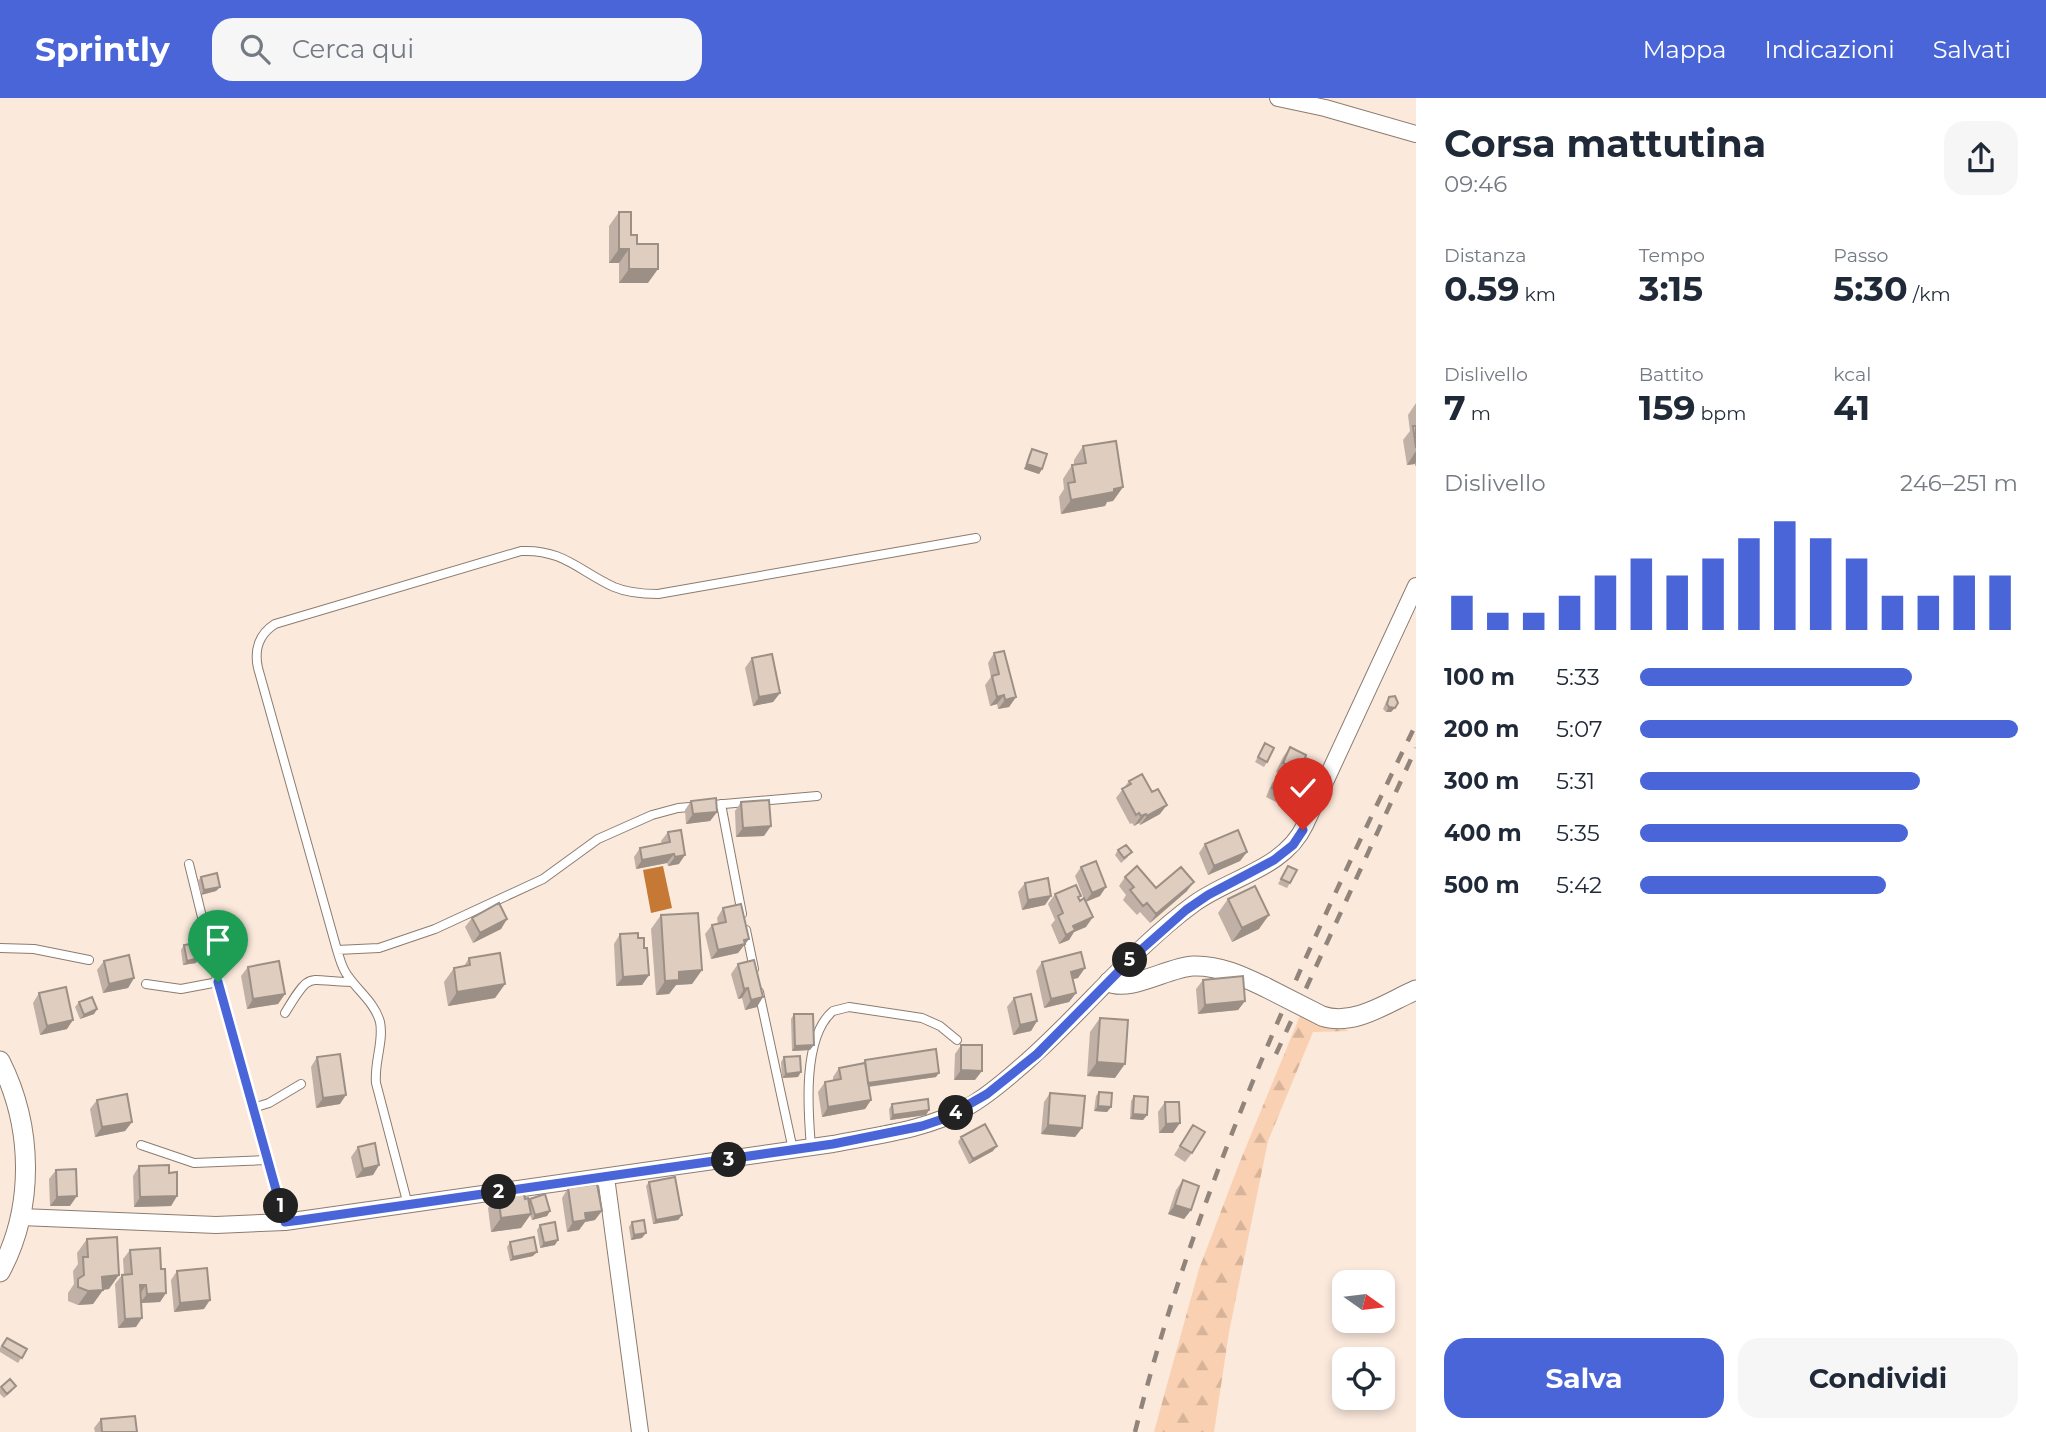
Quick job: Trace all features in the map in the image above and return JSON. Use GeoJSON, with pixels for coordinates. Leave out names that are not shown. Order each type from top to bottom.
{"type":"FeatureCollection","features":[{"type":"Feature","properties":{"kind":"street"},"geometry":{"type":"LineString","coordinates":[[1278,98],[1325,108],[1416,134]]}},
{"type":"Feature","properties":{"kind":"street"},"geometry":{"type":"LineString","coordinates":[[21,1217],[216,1225],[285,1222],[793,1150],[922,1126],[964,1109],[1037,1054],[1143,947],[1193,905],[1274,860],[1293,845],[1306,825],[1416,586]]}},
{"type":"Feature","properties":{"kind":"street"},"geometry":{"type":"LineString","coordinates":[[1109,982],[1118,985],[1131,983],[1181,967],[1204,966],[1236,974],[1322,1016],[1342,1019],[1355,1017],[1416,990]]}},
{"type":"Feature","properties":{"kind":"street"},"geometry":{"type":"LineString","coordinates":[[0,1061],[13,1092],[24,1144],[26,1181],[21,1217],[0,1272]]}},
{"type":"Feature","properties":{"kind":"street"},"geometry":{"type":"LineString","coordinates":[[606,1177],[640,1432]]}},
{"type":"Feature","properties":{"kind":"lane"},"geometry":{"type":"LineString","coordinates":[[408,1205],[376,1083],[375,1065],[381,1030],[379,1020],[374,1008],[345,972],[337,950],[257,662],[260,639],[275,624],[521,551],[558,555],[619,589],[633,593],[658,594],[976,538]]}},
{"type":"Feature","properties":{"kind":"lane"},"geometry":{"type":"LineString","coordinates":[[337,950],[379,948],[429,932],[543,879],[589,845],[624,826],[670,810],[817,796]]}},
{"type":"Feature","properties":{"kind":"lane"},"geometry":{"type":"LineString","coordinates":[[721,804],[755,973]]}},
{"type":"Feature","properties":{"kind":"lane"},"geometry":{"type":"LineString","coordinates":[[189,864],[218,982],[285,1222]]}},
{"type":"Feature","properties":{"kind":"lane"},"geometry":{"type":"LineString","coordinates":[[0,948],[34,949],[89,960]]}},
{"type":"Feature","properties":{"kind":"lane"},"geometry":{"type":"LineString","coordinates":[[285,1013],[299,989],[308,981],[318,979],[352,982]]}},
{"type":"Feature","properties":{"kind":"lane"},"geometry":{"type":"LineString","coordinates":[[146,984],[181,989],[218,982]]}},
{"type":"Feature","properties":{"kind":"lane"},"geometry":{"type":"LineString","coordinates":[[758,986],[793,1150]]}},
{"type":"Feature","properties":{"kind":"lane"},"geometry":{"type":"LineString","coordinates":[[811,1147],[808,1097],[810,1067],[822,1025],[833,1010],[849,1007],[922,1018],[940,1026],[957,1040]]}},
{"type":"Feature","properties":{"kind":"lane"},"geometry":{"type":"LineString","coordinates":[[253,1108],[269,1103],[301,1084]]}},
{"type":"Feature","properties":{"kind":"lane"},"geometry":{"type":"LineString","coordinates":[[141,1145],[194,1163],[222,1164],[268,1160]]}},
{"type":"Feature","properties":{"kind":"green space"},"geometry":{"type":"Polygon","coordinates":[[[1302,1011],[1349,1031],[1313,1032],[1268,1141],[1229,1332],[1214,1432],[1154,1432],[1199,1269],[1302,1011]]]}},
{"type":"Feature","properties":{"kind":"shaded area"},"geometry":{"type":"Polygon","coordinates":[[[663,866],[672,908],[651,913],[643,870],[663,866]]]}},
{"type":"Feature","properties":{"kind":"building"},"geometry":{"type":"Polygon","coordinates":[[[619,212],[631,212],[631,235],[637,235],[637,244],[658,244],[658,269],[629,269],[629,249],[619,249],[619,212]]]}},
{"type":"Feature","properties":{"kind":"building"},"geometry":{"type":"Polygon","coordinates":[[[1413,426],[1416,426],[1416,448],[1413,426]]]}},
{"type":"Feature","properties":{"kind":"building"},"geometry":{"type":"Polygon","coordinates":[[[1116,441],[1123,487],[1114,489],[1114,492],[1071,500],[1068,483],[1075,482],[1072,465],[1086,463],[1083,446],[1116,441]]]}},
{"type":"Feature","properties":{"kind":"building"},"geometry":{"type":"Polygon","coordinates":[[[1032,449],[1047,454],[1042,469],[1027,464],[1032,449]]]}},
{"type":"Feature","properties":{"kind":"building"},"geometry":{"type":"Polygon","coordinates":[[[1004,651],[1016,697],[1005,700],[1004,695],[997,697],[992,676],[999,674],[994,653],[1004,651]]]}},
{"type":"Feature","properties":{"kind":"building"},"geometry":{"type":"Polygon","coordinates":[[[772,654],[780,693],[759,697],[752,658],[772,654]]]}},
{"type":"Feature","properties":{"kind":"building"},"geometry":{"type":"Polygon","coordinates":[[[1395,696],[1398,703],[1395,708],[1389,707],[1389,697],[1395,696]]]}},
{"type":"Feature","properties":{"kind":"building"},"geometry":{"type":"Polygon","coordinates":[[[1265,743],[1274,748],[1267,762],[1258,757],[1265,743]]]}},
{"type":"Feature","properties":{"kind":"building"},"geometry":{"type":"Polygon","coordinates":[[[1290,747],[1313,761],[1304,789],[1297,786],[1292,797],[1272,788],[1279,774],[1289,778],[1293,768],[1283,763],[1290,747]]]}},
{"type":"Feature","properties":{"kind":"building"},"geometry":{"type":"Polygon","coordinates":[[[1142,774],[1152,792],[1158,789],[1167,805],[1147,816],[1141,816],[1139,813],[1136,815],[1122,789],[1131,784],[1129,781],[1142,774]]]}},
{"type":"Feature","properties":{"kind":"building"},"geometry":{"type":"Polygon","coordinates":[[[716,798],[717,812],[693,814],[691,801],[716,798]]]}},
{"type":"Feature","properties":{"kind":"building"},"geometry":{"type":"Polygon","coordinates":[[[769,800],[771,826],[743,828],[741,802],[769,800]]]}},
{"type":"Feature","properties":{"kind":"building"},"geometry":{"type":"Polygon","coordinates":[[[681,830],[685,855],[675,857],[674,854],[642,860],[640,848],[670,842],[668,832],[681,830]]]}},
{"type":"Feature","properties":{"kind":"building"},"geometry":{"type":"Polygon","coordinates":[[[1238,830],[1247,852],[1214,866],[1205,844],[1238,830]]]}},
{"type":"Feature","properties":{"kind":"building"},"geometry":{"type":"Polygon","coordinates":[[[1126,845],[1132,852],[1124,858],[1118,850],[1126,845]]]}},
{"type":"Feature","properties":{"kind":"building"},"geometry":{"type":"Polygon","coordinates":[[[1096,861],[1106,887],[1092,893],[1081,867],[1096,861]]]}},
{"type":"Feature","properties":{"kind":"building"},"geometry":{"type":"Polygon","coordinates":[[[1137,866],[1156,888],[1181,867],[1194,882],[1156,914],[1147,903],[1143,906],[1130,890],[1134,887],[1125,877],[1137,866]]]}},
{"type":"Feature","properties":{"kind":"building"},"geometry":{"type":"Polygon","coordinates":[[[1288,866],[1297,870],[1290,883],[1281,879],[1288,866]]]}},
{"type":"Feature","properties":{"kind":"building"},"geometry":{"type":"Polygon","coordinates":[[[217,873],[220,887],[204,890],[201,877],[217,873]]]}},
{"type":"Feature","properties":{"kind":"building"},"geometry":{"type":"Polygon","coordinates":[[[1048,878],[1051,896],[1028,900],[1025,883],[1048,878]]]}},
{"type":"Feature","properties":{"kind":"building"},"geometry":{"type":"Polygon","coordinates":[[[1076,885],[1081,896],[1078,897],[1080,901],[1084,898],[1093,917],[1073,926],[1075,930],[1066,935],[1058,916],[1063,913],[1055,894],[1076,885]]]}},
{"type":"Feature","properties":{"kind":"building"},"geometry":{"type":"Polygon","coordinates":[[[1255,886],[1269,915],[1242,928],[1228,899],[1255,886]]]}},
{"type":"Feature","properties":{"kind":"building"},"geometry":{"type":"Polygon","coordinates":[[[499,903],[507,919],[480,933],[472,918],[499,903]]]}},
{"type":"Feature","properties":{"kind":"building"},"geometry":{"type":"Polygon","coordinates":[[[741,904],[749,939],[744,940],[745,944],[718,950],[712,925],[726,922],[723,908],[741,904]]]}},
{"type":"Feature","properties":{"kind":"building"},"geometry":{"type":"Polygon","coordinates":[[[698,913],[702,970],[679,972],[679,980],[665,981],[661,915],[698,913]]]}},
{"type":"Feature","properties":{"kind":"building"},"geometry":{"type":"Polygon","coordinates":[[[638,933],[638,938],[644,938],[644,948],[647,948],[649,975],[623,977],[620,934],[638,933]]]}},
{"type":"Feature","properties":{"kind":"building"},"geometry":{"type":"Polygon","coordinates":[[[197,943],[199,958],[187,961],[184,945],[197,943]]]}},
{"type":"Feature","properties":{"kind":"building"},"geometry":{"type":"Polygon","coordinates":[[[1081,952],[1085,968],[1071,972],[1076,993],[1051,999],[1042,962],[1081,952]]]}},
{"type":"Feature","properties":{"kind":"building"},"geometry":{"type":"Polygon","coordinates":[[[500,953],[505,984],[457,992],[454,968],[470,965],[469,958],[500,953]]]}},
{"type":"Feature","properties":{"kind":"building"},"geometry":{"type":"Polygon","coordinates":[[[129,955],[134,978],[109,984],[104,961],[129,955]]]}},
{"type":"Feature","properties":{"kind":"building"},"geometry":{"type":"Polygon","coordinates":[[[754,960],[763,997],[751,1000],[748,988],[744,989],[738,964],[754,960]]]}},
{"type":"Feature","properties":{"kind":"building"},"geometry":{"type":"Polygon","coordinates":[[[279,961],[285,994],[253,999],[248,967],[279,961]]]}},
{"type":"Feature","properties":{"kind":"building"},"geometry":{"type":"Polygon","coordinates":[[[1243,976],[1245,1001],[1205,1005],[1203,980],[1243,976]]]}},
{"type":"Feature","properties":{"kind":"building"},"geometry":{"type":"Polygon","coordinates":[[[66,987],[73,1020],[47,1026],[39,993],[66,987]]]}},
{"type":"Feature","properties":{"kind":"building"},"geometry":{"type":"Polygon","coordinates":[[[1031,994],[1037,1021],[1020,1025],[1014,998],[1031,994]]]}},
{"type":"Feature","properties":{"kind":"building"},"geometry":{"type":"Polygon","coordinates":[[[92,997],[97,1009],[84,1015],[79,1002],[92,997]]]}},
{"type":"Feature","properties":{"kind":"building"},"geometry":{"type":"Polygon","coordinates":[[[794,1014],[813,1014],[814,1045],[795,1046],[794,1014]]]}},
{"type":"Feature","properties":{"kind":"building"},"geometry":{"type":"Polygon","coordinates":[[[1100,1018],[1128,1020],[1125,1064],[1097,1062],[1100,1018]]]}},
{"type":"Feature","properties":{"kind":"building"},"geometry":{"type":"Polygon","coordinates":[[[961,1045],[982,1045],[982,1071],[961,1070],[961,1045]]]}},
{"type":"Feature","properties":{"kind":"building"},"geometry":{"type":"Polygon","coordinates":[[[936,1049],[939,1073],[868,1083],[865,1060],[936,1049]]]}},
{"type":"Feature","properties":{"kind":"building"},"geometry":{"type":"Polygon","coordinates":[[[340,1054],[346,1095],[323,1098],[317,1057],[340,1054]]]}},
{"type":"Feature","properties":{"kind":"building"},"geometry":{"type":"Polygon","coordinates":[[[800,1056],[801,1072],[786,1074],[784,1057],[800,1056]]]}},
{"type":"Feature","properties":{"kind":"building"},"geometry":{"type":"Polygon","coordinates":[[[865,1063],[871,1100],[828,1107],[825,1082],[841,1079],[839,1068],[865,1063]]]}},
{"type":"Feature","properties":{"kind":"building"},"geometry":{"type":"Polygon","coordinates":[[[1099,1092],[1112,1093],[1111,1107],[1098,1106],[1099,1092]]]}},
{"type":"Feature","properties":{"kind":"building"},"geometry":{"type":"Polygon","coordinates":[[[1050,1093],[1085,1096],[1082,1128],[1048,1125],[1050,1093]]]}},
{"type":"Feature","properties":{"kind":"building"},"geometry":{"type":"Polygon","coordinates":[[[127,1094],[132,1122],[102,1127],[97,1100],[127,1094]]]}},
{"type":"Feature","properties":{"kind":"building"},"geometry":{"type":"Polygon","coordinates":[[[1134,1096],[1148,1097],[1147,1115],[1133,1114],[1134,1096]]]}},
{"type":"Feature","properties":{"kind":"building"},"geometry":{"type":"Polygon","coordinates":[[[928,1099],[929,1110],[893,1115],[892,1104],[928,1099]]]}},
{"type":"Feature","properties":{"kind":"building"},"geometry":{"type":"Polygon","coordinates":[[[1165,1102],[1179,1102],[1180,1123],[1166,1124],[1165,1102]]]}},
{"type":"Feature","properties":{"kind":"building"},"geometry":{"type":"Polygon","coordinates":[[[985,1124],[997,1146],[973,1159],[961,1137],[985,1124]]]}},
{"type":"Feature","properties":{"kind":"building"},"geometry":{"type":"Polygon","coordinates":[[[1193,1125],[1205,1132],[1192,1153],[1180,1146],[1193,1125]]]}},
{"type":"Feature","properties":{"kind":"building"},"geometry":{"type":"Polygon","coordinates":[[[375,1143],[379,1165],[363,1169],[358,1147],[375,1143]]]}},
{"type":"Feature","properties":{"kind":"building"},"geometry":{"type":"Polygon","coordinates":[[[169,1165],[169,1173],[177,1172],[177,1196],[140,1197],[139,1166],[169,1165]]]}},
{"type":"Feature","properties":{"kind":"building"},"geometry":{"type":"Polygon","coordinates":[[[76,1169],[77,1196],[57,1197],[56,1170],[76,1169]]]}},
{"type":"Feature","properties":{"kind":"building"},"geometry":{"type":"Polygon","coordinates":[[[675,1177],[682,1215],[656,1220],[649,1182],[675,1177]]]}},
{"type":"Feature","properties":{"kind":"building"},"geometry":{"type":"Polygon","coordinates":[[[1183,1180],[1199,1186],[1191,1210],[1175,1205],[1183,1180]]]}},
{"type":"Feature","properties":{"kind":"building"},"geometry":{"type":"Polygon","coordinates":[[[597,1184],[602,1211],[585,1213],[586,1220],[573,1222],[568,1188],[597,1184]]]}},
{"type":"Feature","properties":{"kind":"building"},"geometry":{"type":"Polygon","coordinates":[[[523,1190],[525,1199],[528,1198],[531,1214],[501,1218],[498,1194],[523,1190]]]}},
{"type":"Feature","properties":{"kind":"building"},"geometry":{"type":"Polygon","coordinates":[[[545,1194],[550,1211],[535,1215],[530,1199],[545,1194]]]}},
{"type":"Feature","properties":{"kind":"building"},"geometry":{"type":"Polygon","coordinates":[[[644,1220],[646,1233],[634,1235],[632,1222],[644,1220]]]}},
{"type":"Feature","properties":{"kind":"building"},"geometry":{"type":"Polygon","coordinates":[[[555,1222],[558,1240],[544,1243],[540,1225],[555,1222]]]}},
{"type":"Feature","properties":{"kind":"building"},"geometry":{"type":"Polygon","coordinates":[[[117,1237],[119,1275],[102,1277],[103,1290],[88,1291],[78,1287],[78,1279],[84,1275],[83,1257],[88,1257],[87,1239],[117,1237]]]}},
{"type":"Feature","properties":{"kind":"building"},"geometry":{"type":"Polygon","coordinates":[[[534,1237],[537,1252],[513,1257],[510,1242],[534,1237]]]}},
{"type":"Feature","properties":{"kind":"building"},"geometry":{"type":"Polygon","coordinates":[[[160,1248],[161,1269],[165,1269],[166,1293],[147,1294],[146,1285],[140,1285],[142,1318],[125,1319],[122,1275],[132,1274],[130,1250],[160,1248]]]}},
{"type":"Feature","properties":{"kind":"building"},"geometry":{"type":"Polygon","coordinates":[[[207,1268],[210,1300],[180,1303],[177,1271],[207,1268]]]}},
{"type":"Feature","properties":{"kind":"building"},"geometry":{"type":"Polygon","coordinates":[[[7,1338],[27,1349],[22,1358],[2,1346],[7,1338]]]}},
{"type":"Feature","properties":{"kind":"building"},"geometry":{"type":"Polygon","coordinates":[[[10,1379],[16,1386],[7,1394],[1,1387],[10,1379]]]}},
{"type":"Feature","properties":{"kind":"building"},"geometry":{"type":"Polygon","coordinates":[[[135,1416],[137,1432],[102,1432],[101,1419],[135,1416]]]}},
{"type":"Feature","properties":{"kind":"railway"},"geometry":{"type":"LineString","coordinates":[[1135,1432],[1189,1249],[1257,1071],[1334,896],[1416,724]]}},
{"type":"Feature","properties":{"kind":"railway"},"geometry":{"type":"LineString","coordinates":[[1276,1054],[1416,748]]}},
{"type":"Feature","properties":{"kind":"route"},"geometry":{"type":"LineString","coordinates":[[218,982],[285,1222],[702,1164],[833,1144],[922,1126],[964,1109],[1037,1054],[1134,956],[1186,910],[1283,854],[1303,830]]}}]}
